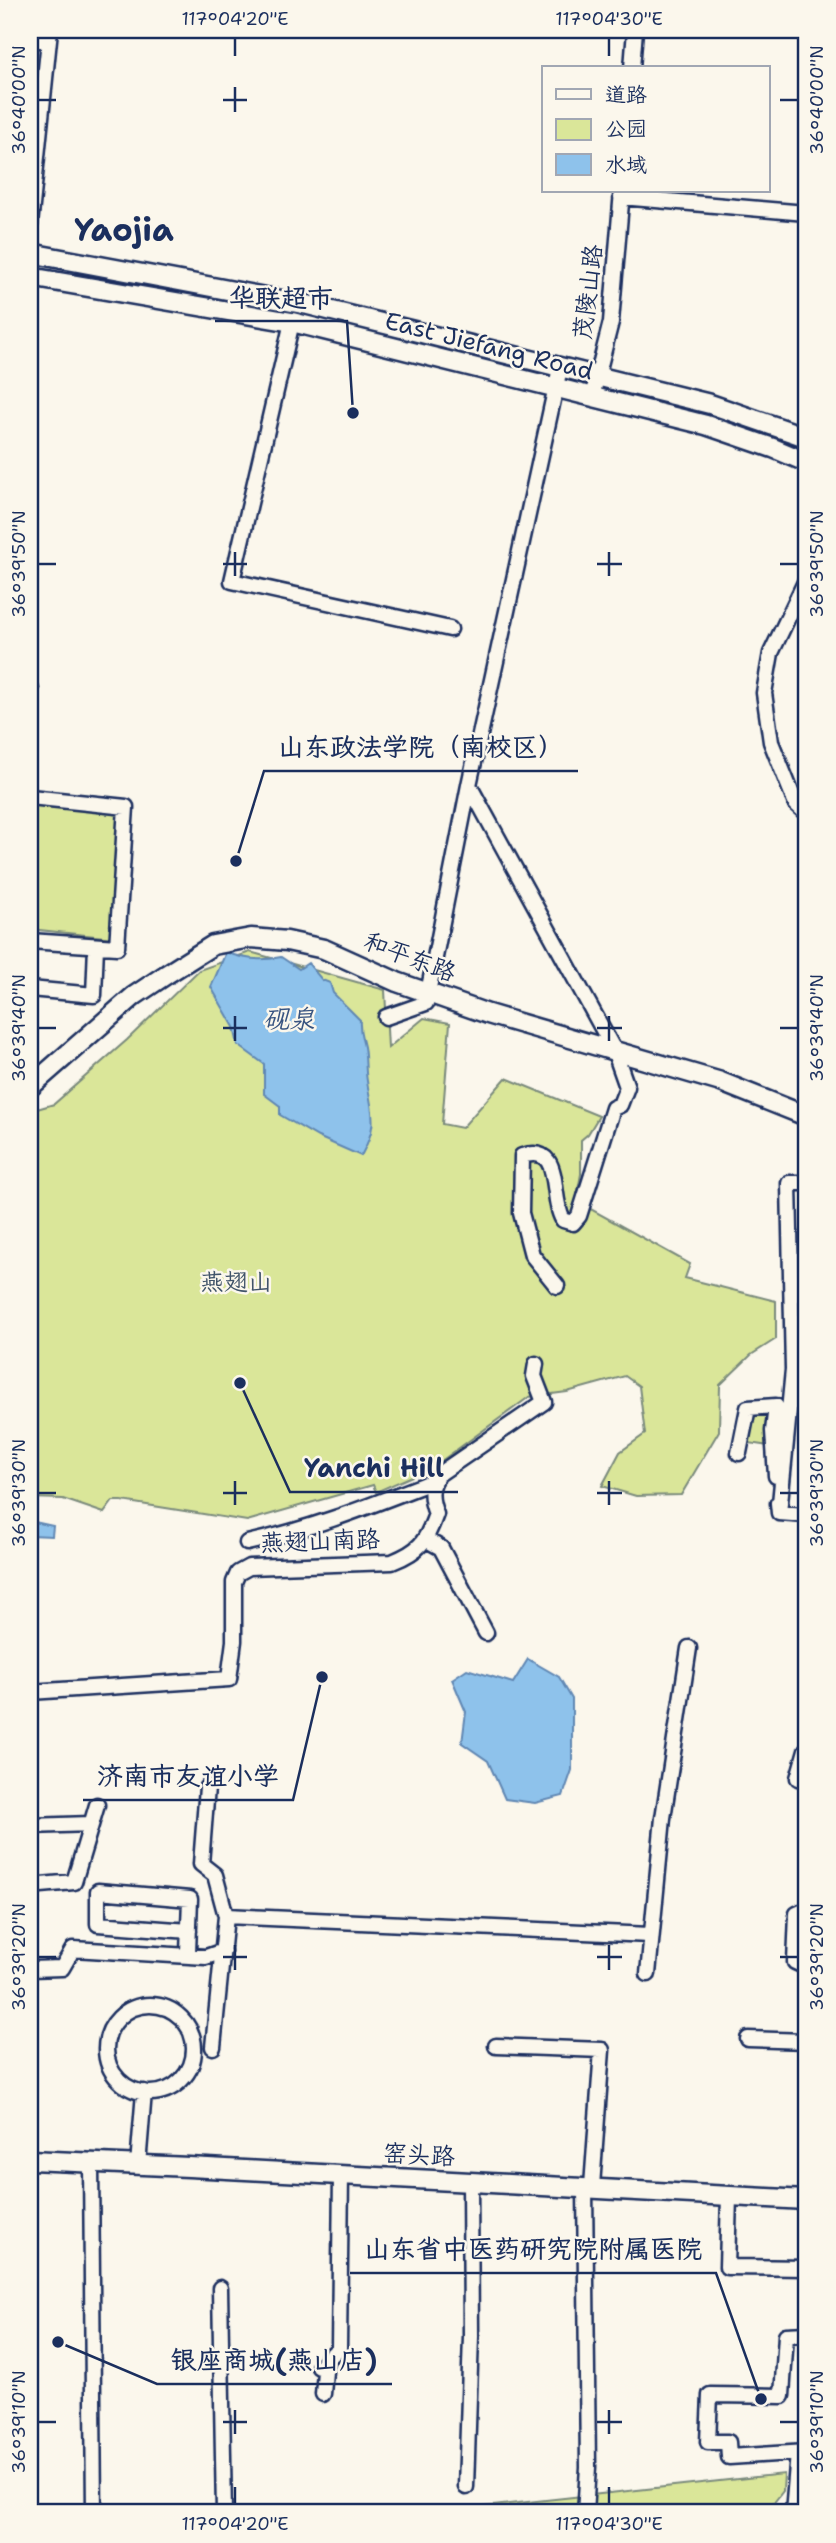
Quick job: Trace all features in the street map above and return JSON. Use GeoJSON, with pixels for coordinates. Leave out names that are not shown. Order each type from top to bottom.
{"type":"FeatureCollection","features":[{"type":"Feature","properties":{"kind":"main road","name":"East Jiefang Road"},"geometry":{"type":"LineString","coordinates":[[30,253],[307,305],[709,404],[806,438]]}},
{"type":"Feature","properties":{"kind":"main road","name":"East Jiefang Road"},"geometry":{"type":"LineString","coordinates":[[30,277],[292,322],[706,425],[806,461]]}},
{"type":"Feature","properties":{"kind":"main road","name":"和平东路"},"geometry":{"type":"LineString","coordinates":[[30,1087],[134,996],[213,945],[251,938],[286,941],[324,949],[397,982],[488,1014],[721,1082],[806,1116]]}},
{"type":"Feature","properties":{"kind":"main road","name":"窑头路"},"geometry":{"type":"LineString","coordinates":[[30,2160],[806,2200]]}},
{"type":"Feature","properties":{"kind":"street"},"geometry":{"type":"LineString","coordinates":[[632,66],[635,30]]}},
{"type":"Feature","properties":{"kind":"street"},"geometry":{"type":"LineString","coordinates":[[30,40],[49,35],[30,225]]}},
{"type":"Feature","properties":{"kind":"street"},"geometry":{"type":"LineString","coordinates":[[621,194],[806,213]]}},
{"type":"Feature","properties":{"kind":"street","name":"茂陵山路"},"geometry":{"type":"LineString","coordinates":[[592,397],[611,322],[621,194]]}},
{"type":"Feature","properties":{"kind":"street"},"geometry":{"type":"LineString","coordinates":[[292,322],[232,580],[450,629]]}},
{"type":"Feature","properties":{"kind":"street"},"geometry":{"type":"LineString","coordinates":[[386,1017],[426,1003],[469,785],[560,368]]}},
{"type":"Feature","properties":{"kind":"street"},"geometry":{"type":"LineString","coordinates":[[806,580],[771,653],[764,692],[771,742],[796,804],[806,813]]}},
{"type":"Feature","properties":{"kind":"street"},"geometry":{"type":"LineString","coordinates":[[469,785],[614,1050],[627,1087],[620,1105],[614,1108],[579,1216],[573,1223],[563,1220],[557,1209],[550,1162],[545,1156],[532,1152],[522,1156],[521,1213],[532,1255],[557,1286]]}},
{"type":"Feature","properties":{"kind":"street"},"geometry":{"type":"LineString","coordinates":[[30,797],[126,807],[117,947],[30,941]]}},
{"type":"Feature","properties":{"kind":"street"},"geometry":{"type":"LineString","coordinates":[[30,989],[94,995],[96,946]]}},
{"type":"Feature","properties":{"kind":"street"},"geometry":{"type":"LineString","coordinates":[[779,1513],[793,1370],[789,1183],[806,1183]]}},
{"type":"Feature","properties":{"kind":"street"},"geometry":{"type":"LineString","coordinates":[[486,1633],[441,1548],[425,1539],[436,1514],[430,1498],[434,1481],[439,1474],[544,1402],[534,1376],[536,1364]]}},
{"type":"Feature","properties":{"kind":"street"},"geometry":{"type":"LineString","coordinates":[[739,1453],[748,1408],[776,1406],[773,1431],[779,1513]]}},
{"type":"Feature","properties":{"kind":"street"},"geometry":{"type":"LineString","coordinates":[[247,1543],[296,1533],[434,1481]]}},
{"type":"Feature","properties":{"kind":"street"},"geometry":{"type":"LineString","coordinates":[[779,1513],[806,1515]]}},
{"type":"Feature","properties":{"kind":"street","name":"燕翅山南路"},"geometry":{"type":"LineString","coordinates":[[30,1692],[229,1679],[234,1641],[234,1582],[238,1573],[249,1567],[392,1562],[410,1555],[425,1539]]}},
{"type":"Feature","properties":{"kind":"street"},"geometry":{"type":"LineString","coordinates":[[648,1973],[663,1818],[689,1648]]}},
{"type":"Feature","properties":{"kind":"street"},"geometry":{"type":"LineString","coordinates":[[806,1750],[798,1778],[806,1779]]}},
{"type":"Feature","properties":{"kind":"street"},"geometry":{"type":"LineString","coordinates":[[207,1787],[201,1864],[215,1875],[226,1916],[213,2047]]}},
{"type":"Feature","properties":{"kind":"street"},"geometry":{"type":"LineString","coordinates":[[30,1886],[74,1882],[97,1805]]}},
{"type":"Feature","properties":{"kind":"street"},"geometry":{"type":"LineString","coordinates":[[30,1826],[92,1824]]}},
{"type":"Feature","properties":{"kind":"street"},"geometry":{"type":"LineString","coordinates":[[188,1952],[189,1931],[190,1899],[98,1891],[98,1924],[189,1931]]}},
{"type":"Feature","properties":{"kind":"street"},"geometry":{"type":"LineString","coordinates":[[806,1910],[797,1914],[795,1962],[806,1967]]}},
{"type":"Feature","properties":{"kind":"street"},"geometry":{"type":"LineString","coordinates":[[226,1916],[650,1935]]}},
{"type":"Feature","properties":{"kind":"street"},"geometry":{"type":"LineString","coordinates":[[30,1969],[62,1968],[73,1949],[206,1957],[223,1951]]}},
{"type":"Feature","properties":{"kind":"street"},"geometry":{"type":"LineString","coordinates":[[151,2004],[165,2007],[182,2020],[193,2038],[194,2053],[190,2066],[177,2083],[158,2092],[144,2092],[129,2088],[117,2079],[109,2067],[105,2052],[107,2037],[113,2024],[130,2010],[151,2004]]}},
{"type":"Feature","properties":{"kind":"street"},"geometry":{"type":"LineString","coordinates":[[748,2039],[806,2040]]}},
{"type":"Feature","properties":{"kind":"street"},"geometry":{"type":"LineString","coordinates":[[496,2046],[602,2050],[589,2187],[588,2467],[585,2513]]}},
{"type":"Feature","properties":{"kind":"street"},"geometry":{"type":"LineString","coordinates":[[138,2165],[144,2092]]}},
{"type":"Feature","properties":{"kind":"street"},"geometry":{"type":"LineString","coordinates":[[91,2163],[94,2513]]}},
{"type":"Feature","properties":{"kind":"street"},"geometry":{"type":"LineString","coordinates":[[323,2394],[322,2364],[339,2348],[341,2175]]}},
{"type":"Feature","properties":{"kind":"street"},"geometry":{"type":"LineString","coordinates":[[466,2487],[471,2336],[470,2182]]}},
{"type":"Feature","properties":{"kind":"street"},"geometry":{"type":"LineString","coordinates":[[729,2196],[726,2267],[806,2268]]}},
{"type":"Feature","properties":{"kind":"street"},"geometry":{"type":"LineString","coordinates":[[220,2288],[224,2513]]}},
{"type":"Feature","properties":{"kind":"street"},"geometry":{"type":"LineString","coordinates":[[793,2513],[802,2453],[729,2457],[728,2442],[708,2442],[710,2395],[782,2396],[786,2335],[806,2334]]}},
{"type":"Feature","properties":{"kind":"green space"},"geometry":{"type":"Polygon","coordinates":[[[30,792],[129,805],[123,939],[30,929],[30,792]]]}},
{"type":"Feature","properties":{"kind":"green space","name":"燕翅山"},"geometry":{"type":"Polygon","coordinates":[[[250,952],[385,990],[388,1048],[424,1018],[450,1023],[442,1124],[462,1128],[506,1078],[599,1116],[581,1140],[581,1174],[576,1201],[690,1264],[685,1278],[776,1301],[776,1339],[751,1355],[720,1385],[719,1431],[681,1495],[636,1496],[602,1486],[620,1452],[645,1434],[639,1386],[625,1376],[567,1392],[529,1397],[433,1467],[376,1492],[373,1485],[247,1521],[122,1501],[113,1501],[104,1513],[63,1499],[30,1498],[30,1111],[54,1104],[127,1040],[199,970],[250,952]]]}},
{"type":"Feature","properties":{"kind":"green space"},"geometry":{"type":"Polygon","coordinates":[[[772,1412],[769,1446],[749,1443],[751,1413],[772,1412]]]}},
{"type":"Feature","properties":{"kind":"green space"},"geometry":{"type":"Polygon","coordinates":[[[784,2474],[783,2491],[772,2505],[705,2513],[428,2513],[784,2474]]]}},
{"type":"Feature","properties":{"kind":"water","name":"砚泉"},"geometry":{"type":"Polygon","coordinates":[[[226,952],[253,959],[281,957],[299,969],[308,963],[322,980],[330,983],[333,993],[360,1020],[373,1119],[367,1145],[361,1156],[318,1137],[280,1115],[280,1106],[264,1094],[264,1064],[238,1045],[234,1027],[211,987],[226,952]]]}},
{"type":"Feature","properties":{"kind":"water"},"geometry":{"type":"Polygon","coordinates":[[[30,1521],[53,1526],[52,1536],[30,1535],[30,1521]]]}},
{"type":"Feature","properties":{"kind":"water"},"geometry":{"type":"Polygon","coordinates":[[[528,1659],[559,1677],[572,1699],[572,1770],[563,1796],[535,1803],[505,1799],[488,1761],[462,1743],[466,1712],[452,1679],[467,1669],[513,1683],[528,1659]]]}},
{"type":"Feature","properties":{"kind":"place","name":"华联超市"},"geometry":{"type":"Point","coordinates":[353,413]}},
{"type":"Feature","properties":{"kind":"place","name":"山东政法学院（南校区）"},"geometry":{"type":"Point","coordinates":[236,861]}},
{"type":"Feature","properties":{"kind":"place","name":"Yanchi Hill"},"geometry":{"type":"Point","coordinates":[240,1383]}},
{"type":"Feature","properties":{"kind":"place","name":"济南市友谊小学"},"geometry":{"type":"Point","coordinates":[322,1677]}},
{"type":"Feature","properties":{"kind":"place","name":"银座商城(燕山店)"},"geometry":{"type":"Point","coordinates":[58,2342]}},
{"type":"Feature","properties":{"kind":"place","name":"山东省中医药研究院附属医院"},"geometry":{"type":"Point","coordinates":[761,2399]}},
{"type":"Feature","properties":{"kind":"district","name":"Yaojia"},"geometry":{"type":"Point","coordinates":[124,230]}}]}
